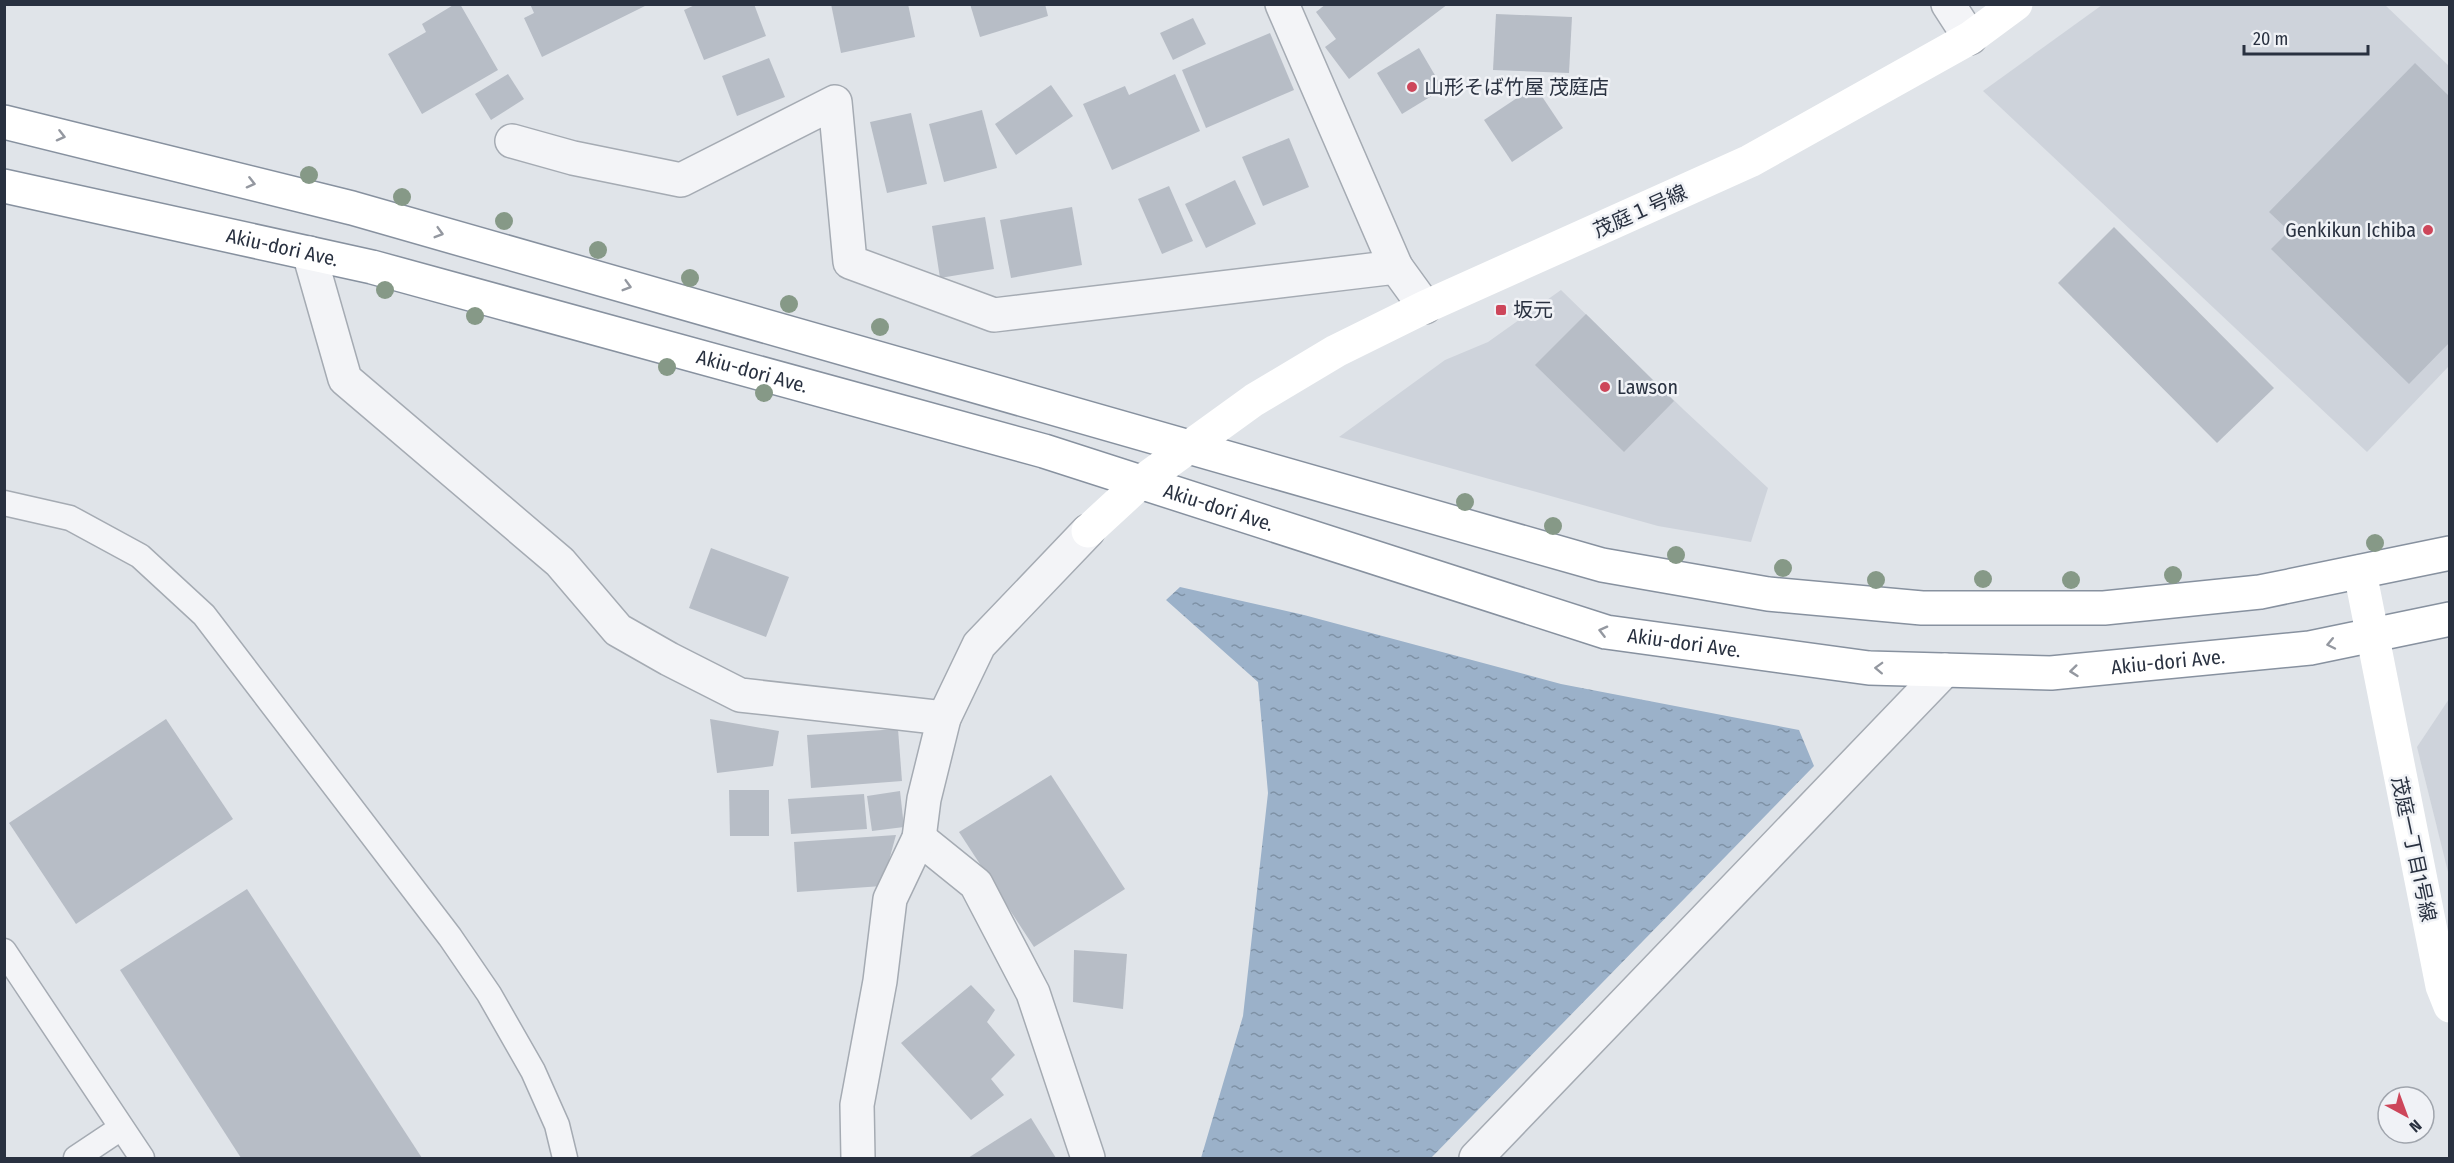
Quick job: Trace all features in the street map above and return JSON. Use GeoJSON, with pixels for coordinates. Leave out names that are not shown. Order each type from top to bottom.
{"type":"FeatureCollection","features":[{"type":"Feature","properties":{"kind":"main road","name":"茂庭１号線"},"geometry":{"type":"LineString","coordinates":[[1088,531],[1141,482],[1189,447],[1254,400],[1336,351],[1425,307],[1750,161],[1970,38],[2016,4]]}},
{"type":"Feature","properties":{"kind":"main road"},"geometry":{"type":"LineString","coordinates":[[4,122],[352,208],[1602,565],[1768,594],[1922,608],[2104,608],[2260,592],[2450,554]]}},
{"type":"Feature","properties":{"kind":"main road","name":"Akiu-dori Ave."},"geometry":{"type":"LineString","coordinates":[[4,186],[383,270],[1033,447],[1606,632],[1869,668],[2051,673],[2310,648],[2450,620]]}},
{"type":"Feature","properties":{"kind":"main road","name":"茂庭一丁目1号線"},"geometry":{"type":"LineString","coordinates":[[2360,572],[2442,986],[2450,1006]]}},
{"type":"Feature","properties":{"kind":"street"},"geometry":{"type":"LineString","coordinates":[[1282,4],[1396,267],[1425,307]]}},
{"type":"Feature","properties":{"kind":"street"},"geometry":{"type":"LineString","coordinates":[[1948,4],[1970,38]]}},
{"type":"Feature","properties":{"kind":"street"},"geometry":{"type":"LineString","coordinates":[[512,141],[573,158],[681,180],[835,102],[850,262],[994,315],[1396,267]]}},
{"type":"Feature","properties":{"kind":"street"},"geometry":{"type":"LineString","coordinates":[[309,254],[345,379],[560,562],[618,630],[740,695],[944,718]]}},
{"type":"Feature","properties":{"kind":"street"},"geometry":{"type":"LineString","coordinates":[[858,1158],[857,1105],[880,981],[890,899],[919,838],[924,799],[944,718],[979,645],[1088,531]]}},
{"type":"Feature","properties":{"kind":"street"},"geometry":{"type":"LineString","coordinates":[[1476,1158],[1945,670]]}},
{"type":"Feature","properties":{"kind":"street"},"geometry":{"type":"LineString","coordinates":[[919,838],[976,884],[1033,993],[1088,1158]]}},
{"type":"Feature","properties":{"kind":"lane"},"geometry":{"type":"LineString","coordinates":[[4,503],[70,518],[140,555],[204,615],[450,937],[483,984],[533,1071],[557,1125],[565,1158]]}},
{"type":"Feature","properties":{"kind":"lane"},"geometry":{"type":"LineString","coordinates":[[4,951],[142,1158]]}},
{"type":"Feature","properties":{"kind":"lane"},"geometry":{"type":"LineString","coordinates":[[76,1158],[121,1128]]}},
{"type":"Feature","properties":{"kind":"shaded area"},"geometry":{"type":"Polygon","coordinates":[[[2102,5],[2385,5],[2449,66],[2449,366],[2367,452],[1983,91],[2102,5]]]}},
{"type":"Feature","properties":{"kind":"shaded area"},"geometry":{"type":"Polygon","coordinates":[[[1561,290],[1768,488],[1751,542],[1658,526],[1339,437],[1445,360],[1488,342],[1561,290]]]}},
{"type":"Feature","properties":{"kind":"shaded area"},"geometry":{"type":"Polygon","coordinates":[[[2449,699],[2449,876],[2417,747],[2449,699]]]}},
{"type":"Feature","properties":{"kind":"water"},"geometry":{"type":"Polygon","coordinates":[[[1180,587],[1304,615],[1561,684],[1799,730],[1814,766],[1431,1158],[1201,1158],[1243,1016],[1268,793],[1258,682],[1166,600],[1180,587]]]}},
{"type":"Feature","properties":{"kind":"building"},"geometry":{"type":"Polygon","coordinates":[[[455,4],[460,4],[498,70],[422,114],[388,54],[426,32],[422,24],[455,4]]]}},
{"type":"Feature","properties":{"kind":"building"},"geometry":{"type":"Polygon","coordinates":[[[530,4],[649,4],[542,57],[524,18],[534,13],[530,4]]]}},
{"type":"Feature","properties":{"kind":"building"},"geometry":{"type":"Polygon","coordinates":[[[697,4],[754,4],[766,36],[704,60],[684,10],[697,4]]]}},
{"type":"Feature","properties":{"kind":"building"},"geometry":{"type":"Polygon","coordinates":[[[831,4],[908,4],[915,37],[841,53],[831,4]]]}},
{"type":"Feature","properties":{"kind":"building"},"geometry":{"type":"Polygon","coordinates":[[[970,4],[1045,4],[1048,16],[980,37],[970,4]]]}},
{"type":"Feature","properties":{"kind":"building"},"geometry":{"type":"Polygon","coordinates":[[[1326,4],[1448,4],[1349,79],[1325,47],[1336,39],[1316,12],[1326,4]]]}},
{"type":"Feature","properties":{"kind":"building"},"geometry":{"type":"Polygon","coordinates":[[[1496,14],[1572,17],[1569,73],[1493,70],[1496,14]]]}},
{"type":"Feature","properties":{"kind":"building"},"geometry":{"type":"Polygon","coordinates":[[[1193,18],[1206,44],[1173,60],[1160,33],[1193,18]]]}},
{"type":"Feature","properties":{"kind":"building"},"geometry":{"type":"Polygon","coordinates":[[[1270,33],[1294,90],[1206,128],[1182,70],[1270,33]]]}},
{"type":"Feature","properties":{"kind":"building"},"geometry":{"type":"Polygon","coordinates":[[[1419,48],[1443,89],[1402,114],[1377,73],[1419,48]]]}},
{"type":"Feature","properties":{"kind":"building"},"geometry":{"type":"Polygon","coordinates":[[[769,58],[785,97],[737,116],[722,76],[769,58]]]}},
{"type":"Feature","properties":{"kind":"building"},"geometry":{"type":"Polygon","coordinates":[[[2415,63],[2450,97],[2450,342],[2409,384],[2271,249],[2289,231],[2269,212],[2415,63]]]}},
{"type":"Feature","properties":{"kind":"building"},"geometry":{"type":"Polygon","coordinates":[[[508,74],[524,99],[491,120],[475,94],[508,74]]]}},
{"type":"Feature","properties":{"kind":"building"},"geometry":{"type":"Polygon","coordinates":[[[1175,74],[1200,131],[1112,170],[1083,104],[1125,86],[1129,95],[1175,74]]]}},
{"type":"Feature","properties":{"kind":"building"},"geometry":{"type":"Polygon","coordinates":[[[1051,85],[1073,116],[1016,155],[995,124],[1051,85]]]}},
{"type":"Feature","properties":{"kind":"building"},"geometry":{"type":"Polygon","coordinates":[[[1535,86],[1563,128],[1512,162],[1484,120],[1535,86]]]}},
{"type":"Feature","properties":{"kind":"building"},"geometry":{"type":"Polygon","coordinates":[[[982,110],[997,168],[944,182],[929,124],[982,110]]]}},
{"type":"Feature","properties":{"kind":"building"},"geometry":{"type":"Polygon","coordinates":[[[911,113],[927,184],[887,193],[870,122],[911,113]]]}},
{"type":"Feature","properties":{"kind":"building"},"geometry":{"type":"Polygon","coordinates":[[[1289,138],[1309,187],[1263,206],[1242,157],[1289,138]]]}},
{"type":"Feature","properties":{"kind":"building"},"geometry":{"type":"Polygon","coordinates":[[[1235,180],[1256,224],[1206,248],[1185,204],[1235,180]]]}},
{"type":"Feature","properties":{"kind":"building"},"geometry":{"type":"Polygon","coordinates":[[[1169,186],[1193,241],[1162,254],[1138,199],[1169,186]]]}},
{"type":"Feature","properties":{"kind":"building"},"geometry":{"type":"Polygon","coordinates":[[[1072,207],[1082,265],[1011,278],[1000,220],[1072,207]]]}},
{"type":"Feature","properties":{"kind":"building"},"geometry":{"type":"Polygon","coordinates":[[[985,217],[994,269],[940,278],[932,226],[985,217]]]}},
{"type":"Feature","properties":{"kind":"building"},"geometry":{"type":"Polygon","coordinates":[[[2114,227],[2274,388],[2217,443],[2058,283],[2114,227]]]}},
{"type":"Feature","properties":{"kind":"building"},"geometry":{"type":"Polygon","coordinates":[[[1586,314],[1674,401],[1624,452],[1535,365],[1586,314]]]}},
{"type":"Feature","properties":{"kind":"building"},"geometry":{"type":"Polygon","coordinates":[[[711,548],[789,577],[766,637],[689,608],[711,548]]]}},
{"type":"Feature","properties":{"kind":"building"},"geometry":{"type":"Polygon","coordinates":[[[166,719],[233,819],[76,924],[9,823],[166,719]]]}},
{"type":"Feature","properties":{"kind":"building"},"geometry":{"type":"Polygon","coordinates":[[[710,719],[779,731],[773,766],[717,773],[710,719]]]}},
{"type":"Feature","properties":{"kind":"building"},"geometry":{"type":"Polygon","coordinates":[[[898,729],[902,781],[811,788],[807,735],[898,729]]]}},
{"type":"Feature","properties":{"kind":"building"},"geometry":{"type":"Polygon","coordinates":[[[1051,775],[1125,889],[1034,947],[959,832],[1051,775]]]}},
{"type":"Feature","properties":{"kind":"building"},"geometry":{"type":"Polygon","coordinates":[[[729,790],[769,790],[769,836],[730,836],[729,790]]]}},
{"type":"Feature","properties":{"kind":"building"},"geometry":{"type":"Polygon","coordinates":[[[900,791],[904,827],[872,831],[867,796],[900,791]]]}},
{"type":"Feature","properties":{"kind":"building"},"geometry":{"type":"Polygon","coordinates":[[[864,794],[867,829],[791,834],[788,799],[864,794]]]}},
{"type":"Feature","properties":{"kind":"building"},"geometry":{"type":"Polygon","coordinates":[[[896,835],[882,886],[797,892],[794,842],[896,835]]]}},
{"type":"Feature","properties":{"kind":"building"},"geometry":{"type":"Polygon","coordinates":[[[247,889],[422,1158],[241,1158],[120,970],[247,889]]]}},
{"type":"Feature","properties":{"kind":"building"},"geometry":{"type":"Polygon","coordinates":[[[1074,950],[1127,954],[1123,1009],[1073,1002],[1074,950]]]}},
{"type":"Feature","properties":{"kind":"building"},"geometry":{"type":"Polygon","coordinates":[[[971,985],[995,1010],[987,1022],[1015,1055],[991,1079],[1004,1095],[971,1120],[901,1043],[971,985]]]}},
{"type":"Feature","properties":{"kind":"building"},"geometry":{"type":"Polygon","coordinates":[[[1031,1118],[1056,1158],[968,1158],[1031,1118]]]}},
{"type":"Feature","properties":{"kind":"place","name":"山形そば竹屋 茂庭店"},"geometry":{"type":"Point","coordinates":[1412,87]}},
{"type":"Feature","properties":{"kind":"place","name":"Genkikun Ichiba"},"geometry":{"type":"Point","coordinates":[2428,230]}},
{"type":"Feature","properties":{"kind":"place","name":"坂元"},"geometry":{"type":"Point","coordinates":[1501,310]}},
{"type":"Feature","properties":{"kind":"place","name":"Lawson"},"geometry":{"type":"Point","coordinates":[1605,387]}}]}
